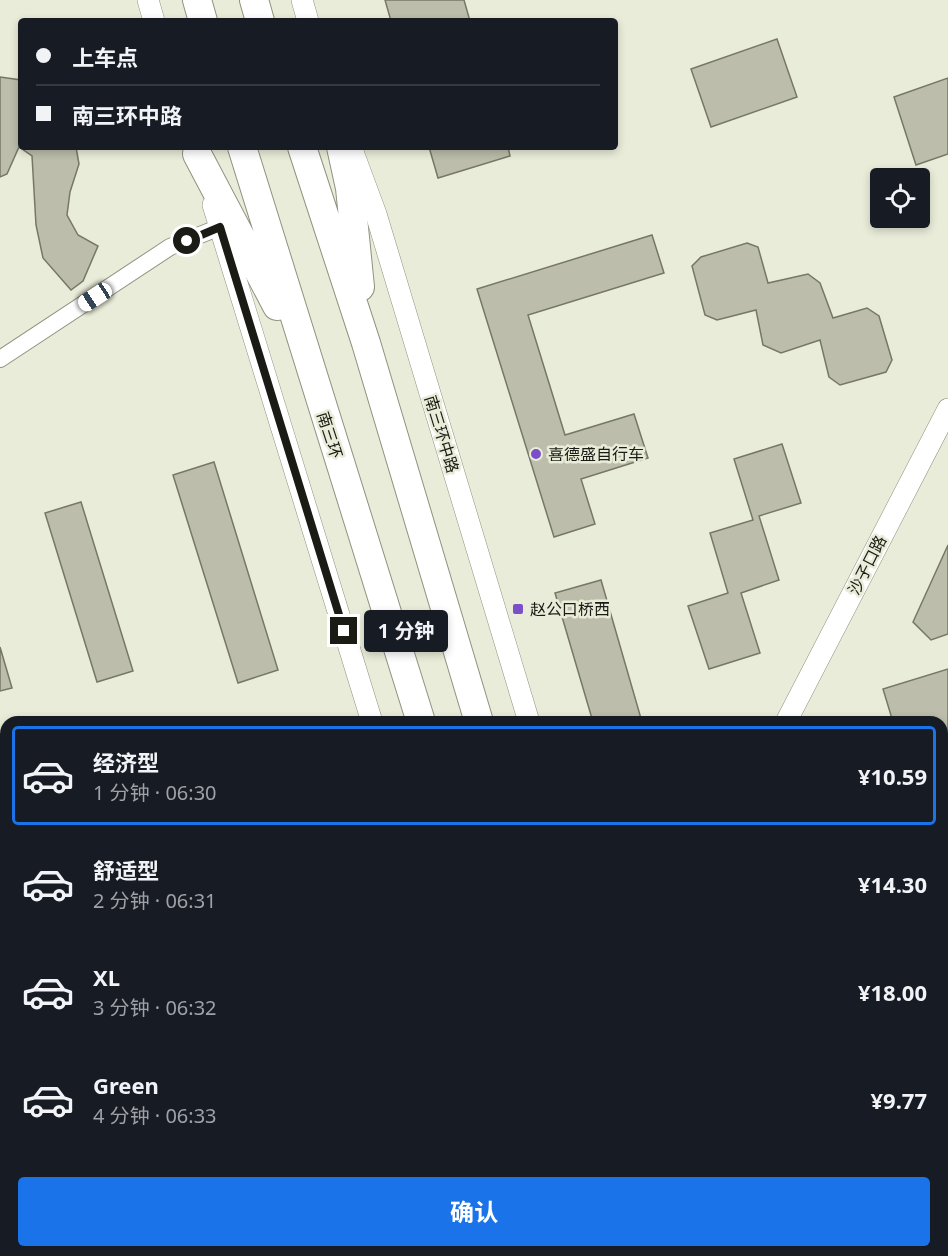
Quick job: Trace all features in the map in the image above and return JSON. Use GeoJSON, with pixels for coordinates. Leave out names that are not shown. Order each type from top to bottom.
{"type":"FeatureCollection","features":[{"type":"Feature","properties":{"kind":"highway"},"geometry":{"type":"LineString","coordinates":[[197,0],[202,18]]}},
{"type":"Feature","properties":{"kind":"highway"},"geometry":{"type":"LineString","coordinates":[[254,0],[259,18]]}},
{"type":"Feature","properties":{"kind":"highway","name":"南三环"},"geometry":{"type":"LineString","coordinates":[[243,150],[419,716]]}},
{"type":"Feature","properties":{"kind":"highway"},"geometry":{"type":"LineString","coordinates":[[303,150],[366,343],[477,716]]}},
{"type":"Feature","properties":{"kind":"highway"},"geometry":{"type":"LineString","coordinates":[[342,150],[350,188],[366,343]]}},
{"type":"Feature","properties":{"kind":"highway"},"geometry":{"type":"LineString","coordinates":[[196,151],[308,365]]}},
{"type":"Feature","properties":{"kind":"street"},"geometry":{"type":"LineString","coordinates":[[148,0],[153,18]]}},
{"type":"Feature","properties":{"kind":"street"},"geometry":{"type":"LineString","coordinates":[[302,0],[307,18]]}},
{"type":"Feature","properties":{"kind":"street","name":"南三环中路"},"geometry":{"type":"LineString","coordinates":[[352,150],[376,214],[527,716]]}},
{"type":"Feature","properties":{"kind":"street"},"geometry":{"type":"LineString","coordinates":[[196,151],[370,716]]}},
{"type":"Feature","properties":{"kind":"street"},"geometry":{"type":"LineString","coordinates":[[0,359],[170,248],[220,227]]}},
{"type":"Feature","properties":{"kind":"street","name":"沙子口路"},"geometry":{"type":"LineString","coordinates":[[789,716],[948,409]]}},
{"type":"Feature","properties":{"kind":"building"},"geometry":{"type":"Polygon","coordinates":[[[385,0],[464,0],[469,18],[390,18],[385,0]]]}},
{"type":"Feature","properties":{"kind":"building"},"geometry":{"type":"Polygon","coordinates":[[[777,39],[797,97],[711,127],[691,69],[777,39]]]}},
{"type":"Feature","properties":{"kind":"building"},"geometry":{"type":"Polygon","coordinates":[[[0,77],[18,80],[18,149],[7,174],[0,177],[0,77]]]}},
{"type":"Feature","properties":{"kind":"building"},"geometry":{"type":"Polygon","coordinates":[[[948,78],[948,154],[916,165],[894,97],[948,78]]]}},
{"type":"Feature","properties":{"kind":"building"},"geometry":{"type":"Polygon","coordinates":[[[23,150],[77,150],[79,164],[70,192],[67,215],[78,235],[98,246],[83,281],[71,290],[43,258],[36,225],[32,156],[23,150]]]}},
{"type":"Feature","properties":{"kind":"building"},"geometry":{"type":"Polygon","coordinates":[[[430,150],[509,150],[510,156],[438,178],[430,150]]]}},
{"type":"Feature","properties":{"kind":"building"},"geometry":{"type":"Polygon","coordinates":[[[652,235],[664,273],[528,315],[565,435],[634,414],[648,458],[581,479],[595,524],[554,537],[477,289],[652,235]]]}},
{"type":"Feature","properties":{"kind":"building"},"geometry":{"type":"Polygon","coordinates":[[[747,243],[758,247],[768,283],[808,274],[820,283],[833,318],[867,308],[879,316],[892,360],[886,372],[840,385],[829,377],[820,340],[781,353],[763,345],[756,310],[717,320],[705,315],[692,266],[701,257],[747,243]]]}},
{"type":"Feature","properties":{"kind":"building"},"geometry":{"type":"Polygon","coordinates":[[[782,444],[801,503],[759,516],[779,580],[741,593],[760,653],[709,669],[688,606],[728,593],[710,533],[753,520],[734,459],[782,444]]]}},
{"type":"Feature","properties":{"kind":"building"},"geometry":{"type":"Polygon","coordinates":[[[214,462],[278,670],[238,683],[173,475],[214,462]]]}},
{"type":"Feature","properties":{"kind":"building"},"geometry":{"type":"Polygon","coordinates":[[[81,502],[133,671],[97,682],[45,513],[81,502]]]}},
{"type":"Feature","properties":{"kind":"building"},"geometry":{"type":"Polygon","coordinates":[[[948,545],[948,634],[931,640],[913,622],[948,545]]]}},
{"type":"Feature","properties":{"kind":"building"},"geometry":{"type":"Polygon","coordinates":[[[601,580],[640,716],[591,716],[555,593],[601,580]]]}},
{"type":"Feature","properties":{"kind":"building"},"geometry":{"type":"Polygon","coordinates":[[[0,647],[12,688],[0,691],[0,647]]]}},
{"type":"Feature","properties":{"kind":"building"},"geometry":{"type":"Polygon","coordinates":[[[948,669],[948,716],[891,716],[883,689],[948,669]]]}},
{"type":"Feature","properties":{"kind":"place","name":"喜德盛自行车"},"geometry":{"type":"Point","coordinates":[536,454]}},
{"type":"Feature","properties":{"kind":"place","name":"赵公口桥西"},"geometry":{"type":"Point","coordinates":[518,609]}},
{"type":"Feature","properties":{"kind":"route"},"geometry":{"type":"LineString","coordinates":[[187,241],[220,227],[344,631]]}}]}
